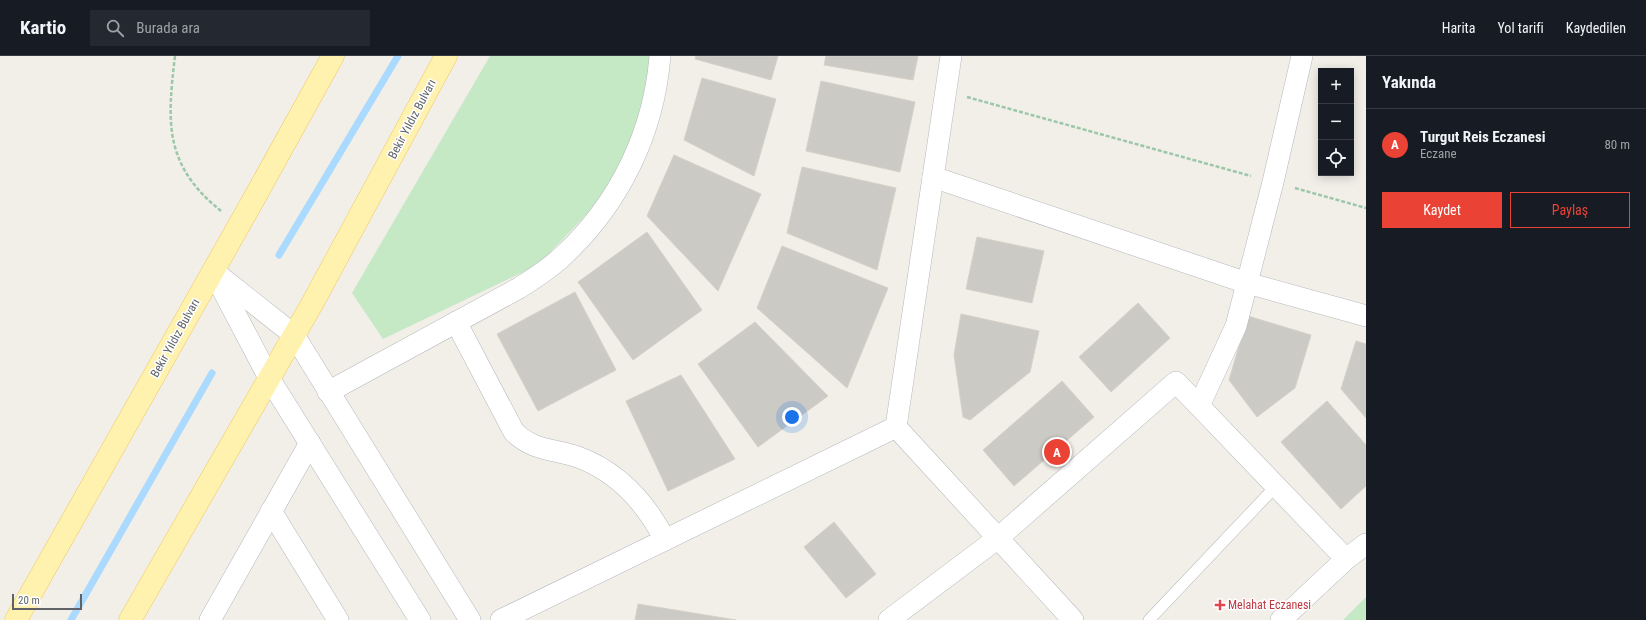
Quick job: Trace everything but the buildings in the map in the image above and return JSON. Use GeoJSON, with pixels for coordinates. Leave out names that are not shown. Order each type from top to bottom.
{"type":"FeatureCollection","features":[{"type":"Feature","properties":{"kind":"main road","name":"Bekir Yıldız Bulvarı"},"geometry":{"type":"LineString","coordinates":[[16,620],[240,224],[333,56]]}},
{"type":"Feature","properties":{"kind":"main road","name":"Bekir Yıldız Bulvarı"},"geometry":{"type":"LineString","coordinates":[[130,620],[294,336],[446,56]]}},
{"type":"Feature","properties":{"kind":"street"},"geometry":{"type":"LineString","coordinates":[[328,392],[519,288],[543,273],[584,235],[602,214],[620,185],[641,141],[656,87],[660,56]]}},
{"type":"Feature","properties":{"kind":"street"},"geometry":{"type":"LineString","coordinates":[[896,427],[951,56]]}},
{"type":"Feature","properties":{"kind":"street"},"geometry":{"type":"LineString","coordinates":[[1199,406],[1236,326],[1273,182],[1302,56]]}},
{"type":"Feature","properties":{"kind":"street"},"geometry":{"type":"LineString","coordinates":[[933,178],[1247,283],[1366,316]]}},
{"type":"Feature","properties":{"kind":"street"},"geometry":{"type":"LineString","coordinates":[[213,271],[294,336],[470,620]]}},
{"type":"Feature","properties":{"kind":"street"},"geometry":{"type":"LineString","coordinates":[[213,271],[269,378],[420,620]]}},
{"type":"Feature","properties":{"kind":"street"},"geometry":{"type":"LineString","coordinates":[[456,322],[514,432],[528,443],[578,457],[607,471],[634,493],[646,508],[665,540]]}},
{"type":"Feature","properties":{"kind":"street"},"geometry":{"type":"LineString","coordinates":[[889,620],[998,538],[1176,382],[1346,559]]}},
{"type":"Feature","properties":{"kind":"street"},"geometry":{"type":"LineString","coordinates":[[896,427],[1073,620]]}},
{"type":"Feature","properties":{"kind":"street"},"geometry":{"type":"LineString","coordinates":[[501,620],[896,427]]}},
{"type":"Feature","properties":{"kind":"street"},"geometry":{"type":"LineString","coordinates":[[210,620],[310,444]]}},
{"type":"Feature","properties":{"kind":"street"},"geometry":{"type":"LineString","coordinates":[[271,511],[338,620]]}},
{"type":"Feature","properties":{"kind":"street"},"geometry":{"type":"LineString","coordinates":[[1281,620],[1346,559],[1366,544]]}},
{"type":"Feature","properties":{"kind":"lane"},"geometry":{"type":"LineString","coordinates":[[1149,620],[1276,486]]}},
{"type":"Feature","properties":{"kind":"path"},"geometry":{"type":"LineString","coordinates":[[175,56],[172,84],[171,129],[177,156],[187,173],[206,198],[240,224]]}},
{"type":"Feature","properties":{"kind":"path"},"geometry":{"type":"LineString","coordinates":[[945,91],[1366,208]]}},
{"type":"Feature","properties":{"kind":"green space"},"geometry":{"type":"Polygon","coordinates":[[[490,56],[669,56],[607,193],[538,265],[383,339],[352,293],[490,56]]]}},
{"type":"Feature","properties":{"kind":"green space"},"geometry":{"type":"Polygon","coordinates":[[[1366,597],[1366,620],[1343,620],[1366,597]]]}},
{"type":"Feature","properties":{"kind":"waterway"},"geometry":{"type":"LineString","coordinates":[[279,255],[398,56]]}},
{"type":"Feature","properties":{"kind":"waterway"},"geometry":{"type":"LineString","coordinates":[[71,620],[212,373]]}},
{"type":"Feature","properties":{"kind":"place","name":"Turgut Reis Eczanesi"},"geometry":{"type":"Point","coordinates":[1057,452]}},
{"type":"Feature","properties":{"kind":"place","name":"Melahat Eczanesi"},"geometry":{"type":"Point","coordinates":[1220,605]}}]}
